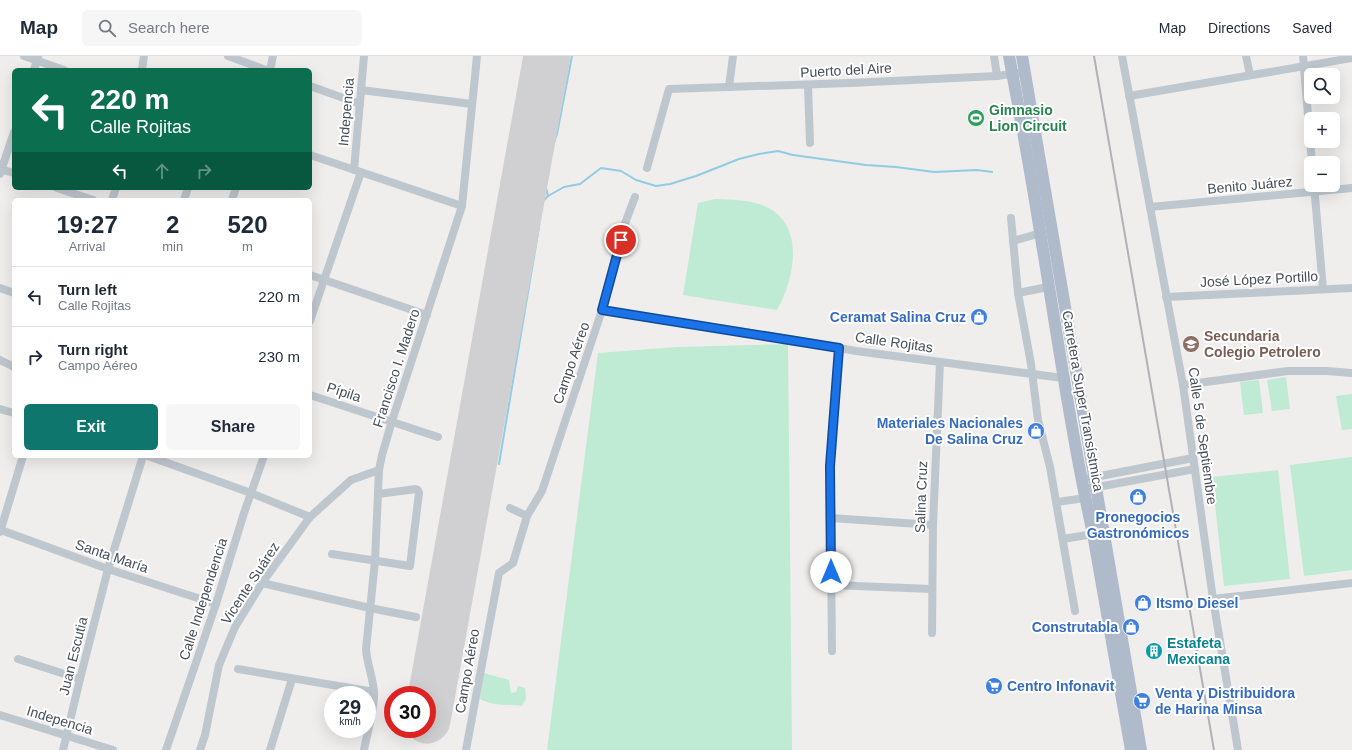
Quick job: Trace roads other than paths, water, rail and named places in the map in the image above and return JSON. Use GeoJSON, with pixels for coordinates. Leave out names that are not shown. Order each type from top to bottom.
{"type":"FeatureCollection","features":[{"type":"Feature","properties":{"kind":"main road","name":"Carretera Super Transístmica"},"geometry":{"type":"LineString","coordinates":[[1009,56],[1040,233],[1063,378],[1088,486]]}},
{"type":"Feature","properties":{"kind":"main road","name":"Carretera Super Transístmica"},"geometry":{"type":"LineString","coordinates":[[1022,56],[1088,486],[1093,534],[1131,750]]}},
{"type":"Feature","properties":{"kind":"main road"},"geometry":{"type":"LineString","coordinates":[[1088,486],[1141,750]]}},
{"type":"Feature","properties":{"kind":"street"},"geometry":{"type":"LineString","coordinates":[[24,56],[38,58],[60,68]]}},
{"type":"Feature","properties":{"kind":"street"},"geometry":{"type":"LineString","coordinates":[[142,68],[144,56]]}},
{"type":"Feature","properties":{"kind":"street"},"geometry":{"type":"LineString","coordinates":[[228,56],[255,68]]}},
{"type":"Feature","properties":{"kind":"street"},"geometry":{"type":"LineString","coordinates":[[270,68],[273,56]]}},
{"type":"Feature","properties":{"kind":"street","name":"Indepencia"},"geometry":{"type":"LineString","coordinates":[[357,171],[364,56]]}},
{"type":"Feature","properties":{"kind":"street","name":"Francisco I. Madero"},"geometry":{"type":"LineString","coordinates":[[372,686],[366,660],[375,561],[379,470],[392,421],[462,206],[477,56]]}},
{"type":"Feature","properties":{"kind":"street"},"geometry":{"type":"LineString","coordinates":[[729,87],[733,56]]}},
{"type":"Feature","properties":{"kind":"street"},"geometry":{"type":"LineString","coordinates":[[994,56],[997,76]]}},
{"type":"Feature","properties":{"kind":"street","name":"Calle 5 de Septiembre"},"geometry":{"type":"LineString","coordinates":[[1122,56],[1183,385],[1213,599],[1238,750]]}},
{"type":"Feature","properties":{"kind":"street"},"geometry":{"type":"LineString","coordinates":[[1246,56],[1250,75]]}},
{"type":"Feature","properties":{"kind":"street"},"geometry":{"type":"LineString","coordinates":[[1303,56],[1311,156]]}},
{"type":"Feature","properties":{"kind":"street"},"geometry":{"type":"LineString","coordinates":[[35,68],[38,58]]}},
{"type":"Feature","properties":{"kind":"street"},"geometry":{"type":"LineString","coordinates":[[1129,96],[1352,58]]}},
{"type":"Feature","properties":{"kind":"street","name":"Puerto del Aire"},"geometry":{"type":"LineString","coordinates":[[647,168],[669,89],[808,85],[997,76],[1025,72]]}},
{"type":"Feature","properties":{"kind":"street"},"geometry":{"type":"LineString","coordinates":[[808,85],[810,143]]}},
{"type":"Feature","properties":{"kind":"street"},"geometry":{"type":"LineString","coordinates":[[312,87],[360,104]]}},
{"type":"Feature","properties":{"kind":"street"},"geometry":{"type":"LineString","coordinates":[[362,90],[472,104]]}},
{"type":"Feature","properties":{"kind":"street"},"geometry":{"type":"LineString","coordinates":[[12,138],[1,171],[12,173]]}},
{"type":"Feature","properties":{"kind":"street"},"geometry":{"type":"LineString","coordinates":[[312,156],[462,206]]}},
{"type":"Feature","properties":{"kind":"street"},"geometry":{"type":"LineString","coordinates":[[312,315],[357,171]]}},
{"type":"Feature","properties":{"kind":"street","name":"Benito Juárez"},"geometry":{"type":"LineString","coordinates":[[1340,188],[1352,188]]}},
{"type":"Feature","properties":{"kind":"street","name":"Benito Juárez"},"geometry":{"type":"LineString","coordinates":[[1150,207],[1304,189]]}},
{"type":"Feature","properties":{"kind":"street"},"geometry":{"type":"LineString","coordinates":[[63,190],[87,198]]}},
{"type":"Feature","properties":{"kind":"street"},"geometry":{"type":"LineString","coordinates":[[1314,192],[1323,289]]}},
{"type":"Feature","properties":{"kind":"street","name":"Campo Aéreo"},"geometry":{"type":"LineString","coordinates":[[466,750],[499,573],[513,563],[527,516],[542,492],[602,310],[624,226],[635,196]]}},
{"type":"Feature","properties":{"kind":"street"},"geometry":{"type":"LineString","coordinates":[[1011,218],[1018,293],[1032,373],[1038,420],[1057,502],[1075,611]]}},
{"type":"Feature","properties":{"kind":"street"},"geometry":{"type":"LineString","coordinates":[[1013,241],[1040,233]]}},
{"type":"Feature","properties":{"kind":"street"},"geometry":{"type":"LineString","coordinates":[[312,275],[427,315]]}},
{"type":"Feature","properties":{"kind":"street"},"geometry":{"type":"LineString","coordinates":[[1018,293],[1048,287]]}},
{"type":"Feature","properties":{"kind":"street"},"geometry":{"type":"LineString","coordinates":[[0,288],[12,292]]}},
{"type":"Feature","properties":{"kind":"street","name":"José López Portillo"},"geometry":{"type":"LineString","coordinates":[[1166,297],[1352,288]]}},
{"type":"Feature","properties":{"kind":"street","name":"Calle Rojitas"},"geometry":{"type":"LineString","coordinates":[[602,310],[839,348],[1063,378]]}},
{"type":"Feature","properties":{"kind":"street"},"geometry":{"type":"LineString","coordinates":[[832,651],[830,466],[839,348]]}},
{"type":"Feature","properties":{"kind":"street"},"geometry":{"type":"LineString","coordinates":[[0,360],[12,365]]}},
{"type":"Feature","properties":{"kind":"street","name":"Salina Cruz"},"geometry":{"type":"LineString","coordinates":[[932,633],[933,525],[940,362]]}},
{"type":"Feature","properties":{"kind":"street"},"geometry":{"type":"LineString","coordinates":[[1183,385],[1288,371],[1327,371],[1352,373]]}},
{"type":"Feature","properties":{"kind":"street","name":"Pípila"},"geometry":{"type":"LineString","coordinates":[[312,395],[438,437]]}},
{"type":"Feature","properties":{"kind":"street"},"geometry":{"type":"LineString","coordinates":[[0,409],[12,412]]}},
{"type":"Feature","properties":{"kind":"street"},"geometry":{"type":"LineString","coordinates":[[0,531],[3,511],[23,458]]}},
{"type":"Feature","properties":{"kind":"street"},"geometry":{"type":"LineString","coordinates":[[108,569],[142,458]]}},
{"type":"Feature","properties":{"kind":"street"},"geometry":{"type":"LineString","coordinates":[[154,458],[251,493],[310,517]]}},
{"type":"Feature","properties":{"kind":"street","name":"Calle Independencia"},"geometry":{"type":"LineString","coordinates":[[166,750],[216,604],[263,458]]}},
{"type":"Feature","properties":{"kind":"street"},"geometry":{"type":"LineString","coordinates":[[1057,502],[1088,486],[1194,458]]}},
{"type":"Feature","properties":{"kind":"street"},"geometry":{"type":"LineString","coordinates":[[1088,486],[1195,469]]}},
{"type":"Feature","properties":{"kind":"street","name":"Vicente Suárez"},"geometry":{"type":"LineString","coordinates":[[200,750],[205,735],[219,666],[235,627],[262,584],[310,517],[351,480],[379,470]]}},
{"type":"Feature","properties":{"kind":"street"},"geometry":{"type":"LineString","coordinates":[[332,554],[410,566],[419,493],[416,489],[378,494]]}},
{"type":"Feature","properties":{"kind":"street"},"geometry":{"type":"LineString","coordinates":[[510,508],[527,516]]}},
{"type":"Feature","properties":{"kind":"street"},"geometry":{"type":"LineString","coordinates":[[831,518],[933,525]]}},
{"type":"Feature","properties":{"kind":"street","name":"Santa María"},"geometry":{"type":"LineString","coordinates":[[0,531],[108,569],[216,604]]}},
{"type":"Feature","properties":{"kind":"street"},"geometry":{"type":"LineString","coordinates":[[1063,539],[1093,534]]}},
{"type":"Feature","properties":{"kind":"street","name":"Juan Escutia"},"geometry":{"type":"LineString","coordinates":[[63,750],[108,569]]}},
{"type":"Feature","properties":{"kind":"street"},"geometry":{"type":"LineString","coordinates":[[1213,599],[1352,583]]}},
{"type":"Feature","properties":{"kind":"street"},"geometry":{"type":"LineString","coordinates":[[262,584],[416,617]]}},
{"type":"Feature","properties":{"kind":"street"},"geometry":{"type":"LineString","coordinates":[[831,585],[932,589]]}},
{"type":"Feature","properties":{"kind":"street"},"geometry":{"type":"LineString","coordinates":[[18,659],[80,679]]}},
{"type":"Feature","properties":{"kind":"street"},"geometry":{"type":"LineString","coordinates":[[238,669],[336,686]]}},
{"type":"Feature","properties":{"kind":"street"},"geometry":{"type":"LineString","coordinates":[[270,750],[292,679]]}},
{"type":"Feature","properties":{"kind":"street","name":"Indepencia"},"geometry":{"type":"LineString","coordinates":[[0,715],[113,750]]}},
{"type":"Feature","properties":{"kind":"street"},"geometry":{"type":"LineString","coordinates":[[364,750],[366,738]]}},
{"type":"Feature","properties":{"kind":"waterway"},"geometry":{"type":"LineString","coordinates":[[499,464],[539,227],[537,209],[548,196],[541,168],[548,160],[557,134],[572,56]]}},
{"type":"Feature","properties":{"kind":"waterway"},"geometry":{"type":"LineString","coordinates":[[548,196],[564,187],[580,184],[601,168],[621,171],[636,180],[656,186],[670,184],[696,176],[739,159],[778,151],[793,155],[866,165],[934,172],[977,170],[992,172]]}},
{"type":"Feature","properties":{"kind":"railway"},"geometry":{"type":"LineString","coordinates":[[1094,56],[1214,750]]}},
{"type":"Feature","properties":{"kind":"place","name":"Gimnasio Lion Circuit"},"geometry":{"type":"Point","coordinates":[976,118]}},
{"type":"Feature","properties":{"kind":"place","name":"Ceramat Salina Cruz"},"geometry":{"type":"Point","coordinates":[979,317]}},
{"type":"Feature","properties":{"kind":"place","name":"Secundaria Colegio Petrolero"},"geometry":{"type":"Point","coordinates":[1191,344]}},
{"type":"Feature","properties":{"kind":"place","name":"Materiales Nacionales De Salina Cruz"},"geometry":{"type":"Point","coordinates":[1036,431]}},
{"type":"Feature","properties":{"kind":"place","name":"Pronegocios Gastronómicos"},"geometry":{"type":"Point","coordinates":[1138,497]}},
{"type":"Feature","properties":{"kind":"place","name":"Itsmo Diesel"},"geometry":{"type":"Point","coordinates":[1143,603]}},
{"type":"Feature","properties":{"kind":"place","name":"Construtabla"},"geometry":{"type":"Point","coordinates":[1131,627]}},
{"type":"Feature","properties":{"kind":"place","name":"Estafeta Mexicana"},"geometry":{"type":"Point","coordinates":[1154,651]}},
{"type":"Feature","properties":{"kind":"place","name":"Centro Infonavit"},"geometry":{"type":"Point","coordinates":[994,686]}},
{"type":"Feature","properties":{"kind":"place","name":"Venta y Distribuidora de Harina Minsa"},"geometry":{"type":"Point","coordinates":[1142,701]}}]}
